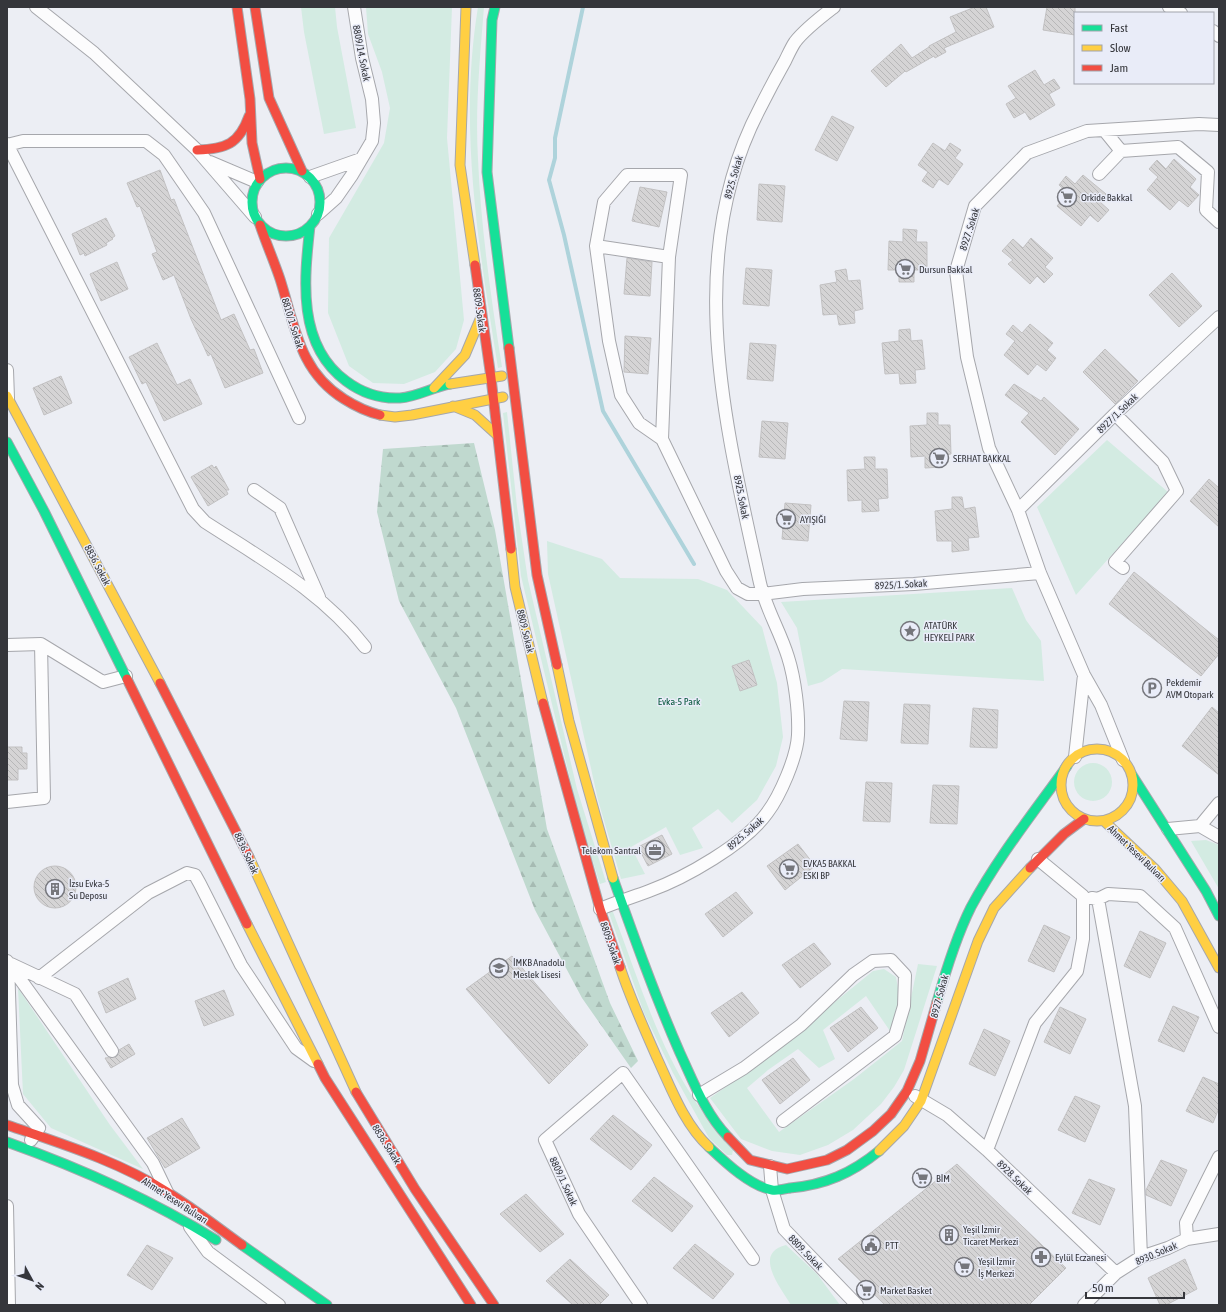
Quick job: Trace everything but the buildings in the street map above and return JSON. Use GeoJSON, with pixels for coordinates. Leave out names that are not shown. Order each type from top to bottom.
{"type":"FeatureCollection","features":[{"type":"Feature","properties":{"kind":"street"},"geometry":{"type":"LineString","coordinates":[[36,7],[94,53],[197,150],[257,221],[276,235],[294,235],[310,226],[318,214],[320,198],[318,190],[306,174],[269,98],[255,7]]}},
{"type":"Feature","properties":{"kind":"street"},"geometry":{"type":"LineString","coordinates":[[237,7],[251,110],[252,143],[259,180]]}},
{"type":"Feature","properties":{"kind":"street","name":"8809/14. Sokak"},"geometry":{"type":"LineString","coordinates":[[318,214],[336,198],[372,141],[374,123],[372,98],[362,58],[354,7]]}},
{"type":"Feature","properties":{"kind":"street","name":"8809. Sokak"},"geometry":{"type":"LineString","coordinates":[[466,7],[460,165],[491,378],[515,587],[551,735],[600,909],[628,995],[676,1100],[700,1139],[726,1164],[744,1177],[772,1190]]}},
{"type":"Feature","properties":{"kind":"street"},"geometry":{"type":"LineString","coordinates":[[495,7],[492,20],[487,172],[539,582],[569,721],[587,792],[620,901],[662,1012],[699,1095],[715,1123],[750,1160],[770,1166]]}},
{"type":"Feature","properties":{"kind":"street","name":"8925. Sokak"},"geometry":{"type":"LineString","coordinates":[[600,909],[652,890],[710,861],[731,847],[767,814],[787,777],[798,737],[794,689],[788,657],[762,594],[740,492],[719,367],[715,328],[720,232],[730,181],[749,128],[794,42],[834,7]]}},
{"type":"Feature","properties":{"kind":"street"},"geometry":{"type":"LineString","coordinates":[[1168,7],[1179,12]]}},
{"type":"Feature","properties":{"kind":"street"},"geometry":{"type":"LineString","coordinates":[[197,150],[213,150],[229,145],[241,136],[251,110]]}},
{"type":"Feature","properties":{"kind":"street","name":"8927. Sokak"},"geometry":{"type":"LineString","coordinates":[[1123,760],[1101,705],[1084,674],[1040,573],[1018,510],[989,448],[967,357],[956,272],[975,206],[1027,153],[1087,131],[1199,124],[1219,125]]}},
{"type":"Feature","properties":{"kind":"street"},"geometry":{"type":"LineString","coordinates":[[1104,130],[1121,151]]}},
{"type":"Feature","properties":{"kind":"street"},"geometry":{"type":"LineString","coordinates":[[300,418],[204,214],[164,155],[146,141],[23,141],[7,144],[193,509],[205,522],[300,583],[348,625],[366,647]]}},
{"type":"Feature","properties":{"kind":"street"},"geometry":{"type":"LineString","coordinates":[[1099,174],[1121,151],[1178,147],[1208,172],[1206,210],[1219,222]]}},
{"type":"Feature","properties":{"kind":"street"},"geometry":{"type":"LineString","coordinates":[[257,221],[251,203],[252,196],[259,180],[267,173],[284,167],[306,174],[361,159]]}},
{"type":"Feature","properties":{"kind":"street"},"geometry":{"type":"LineString","coordinates":[[207,161],[259,180]]}},
{"type":"Feature","properties":{"kind":"street"},"geometry":{"type":"LineString","coordinates":[[627,175],[681,175],[669,257],[662,439],[639,423],[621,395],[609,341],[596,246],[604,202],[627,175]]}},
{"type":"Feature","properties":{"kind":"street","name":"8810/1. Sokak"},"geometry":{"type":"LineString","coordinates":[[257,221],[279,278],[300,349],[308,366],[322,384],[341,398],[367,412],[388,417],[412,415],[514,394]]}},
{"type":"Feature","properties":{"kind":"street","name":"8810/1. Sokak"},"geometry":{"type":"LineString","coordinates":[[310,226],[306,300],[316,347],[336,374],[358,391],[376,397],[411,398],[434,388],[512,373]]}},
{"type":"Feature","properties":{"kind":"street"},"geometry":{"type":"LineString","coordinates":[[596,246],[669,257]]}},
{"type":"Feature","properties":{"kind":"street"},"geometry":{"type":"LineString","coordinates":[[434,388],[465,355],[481,317]]}},
{"type":"Feature","properties":{"kind":"street","name":"8927/1. Sokak"},"geometry":{"type":"LineString","coordinates":[[1018,510],[1115,414],[1219,317]]}},
{"type":"Feature","properties":{"kind":"street"},"geometry":{"type":"LineString","coordinates":[[7,370],[8,397]]}},
{"type":"Feature","properties":{"kind":"street","name":"8836. Sokak"},"geometry":{"type":"LineString","coordinates":[[8,397],[120,606],[238,833],[310,989],[351,1084],[415,1189],[494,1305]]}},
{"type":"Feature","properties":{"kind":"street"},"geometry":{"type":"LineString","coordinates":[[452,406],[475,415],[497,435]]}},
{"type":"Feature","properties":{"kind":"street"},"geometry":{"type":"LineString","coordinates":[[1115,414],[1162,462],[1177,491],[1115,562],[1123,568]]}},
{"type":"Feature","properties":{"kind":"street","name":"8925/1. Sokak"},"geometry":{"type":"LineString","coordinates":[[662,439],[730,577],[737,588],[748,594],[762,594],[803,589],[914,584],[1040,573]]}},
{"type":"Feature","properties":{"kind":"street"},"geometry":{"type":"LineString","coordinates":[[7,442],[44,511],[275,981],[317,1063],[355,1125],[471,1305]]}},
{"type":"Feature","properties":{"kind":"street"},"geometry":{"type":"LineString","coordinates":[[254,490],[280,508],[321,601]]}},
{"type":"Feature","properties":{"kind":"street"},"geometry":{"type":"LineString","coordinates":[[7,645],[41,644],[103,682],[126,676]]}},
{"type":"Feature","properties":{"kind":"street"},"geometry":{"type":"LineString","coordinates":[[7,802],[44,798],[41,644]]}},
{"type":"Feature","properties":{"kind":"street"},"geometry":{"type":"LineString","coordinates":[[1084,674],[1071,761],[1062,776],[1061,788],[1064,800],[1070,810],[1084,819],[1091,821],[1104,821],[1115,817],[1124,809],[1131,799],[1133,787],[1132,775]]}},
{"type":"Feature","properties":{"kind":"street"},"geometry":{"type":"LineString","coordinates":[[1071,761],[1085,751],[1097,750],[1108,751],[1127,764],[1132,775],[1168,829],[1219,916]]}},
{"type":"Feature","properties":{"kind":"street","name":"8927. Sokak"},"geometry":{"type":"LineString","coordinates":[[770,1166],[787,1169],[827,1160],[847,1150],[873,1131],[891,1114],[907,1091],[920,1061],[948,963],[971,908],[1001,857],[1071,761]]}},
{"type":"Feature","properties":{"kind":"street"},"geometry":{"type":"LineString","coordinates":[[1200,826],[1219,803]]}},
{"type":"Feature","properties":{"kind":"street","name":"8927. Sokak"},"geometry":{"type":"LineString","coordinates":[[772,1190],[807,1187],[833,1180],[861,1166],[882,1149],[904,1126],[921,1101],[950,1023],[978,940],[994,908],[1038,859],[1064,834],[1084,819]]}},
{"type":"Feature","properties":{"kind":"street","name":"Ahmet Yesevi Bulvarı"},"geometry":{"type":"LineString","coordinates":[[1104,821],[1155,869],[1182,901],[1219,968]]}},
{"type":"Feature","properties":{"kind":"street"},"geometry":{"type":"LineString","coordinates":[[1168,829],[1200,826],[1219,837]]}},
{"type":"Feature","properties":{"kind":"street"},"geometry":{"type":"LineString","coordinates":[[1038,859],[1083,896],[1098,899],[1108,894],[1140,896],[1175,928],[1219,1027]]}},
{"type":"Feature","properties":{"kind":"street"},"geometry":{"type":"LineString","coordinates":[[39,978],[148,893],[187,873],[195,875],[241,966],[296,1048],[317,1063]]}},
{"type":"Feature","properties":{"kind":"street"},"geometry":{"type":"LineString","coordinates":[[987,1150],[1035,1024],[1077,971],[1083,939],[1083,896]]}},
{"type":"Feature","properties":{"kind":"street"},"geometry":{"type":"LineString","coordinates":[[1098,899],[1135,1106],[1141,1257]]}},
{"type":"Feature","properties":{"kind":"street"},"geometry":{"type":"LineString","coordinates":[[699,1095],[744,1068],[801,1025],[853,975],[873,961],[891,960],[905,975],[904,1006],[896,1036],[783,1121]]}},
{"type":"Feature","properties":{"kind":"street"},"geometry":{"type":"LineString","coordinates":[[8,961],[39,978],[75,994],[112,1051]]}},
{"type":"Feature","properties":{"kind":"street"},"geometry":{"type":"LineString","coordinates":[[8,961],[12,1085],[18,1105],[39,1128],[34,1134],[27,1149]]}},
{"type":"Feature","properties":{"kind":"street"},"geometry":{"type":"LineString","coordinates":[[8,961],[153,1163],[167,1192]]}},
{"type":"Feature","properties":{"kind":"street","name":"8809/1. Sokak"},"geometry":{"type":"LineString","coordinates":[[641,1305],[580,1214],[545,1140],[623,1074],[753,1259]]}},
{"type":"Feature","properties":{"kind":"street","name":"8928. Sokak"},"geometry":{"type":"LineString","coordinates":[[907,1091],[921,1101],[947,1115],[987,1150],[1116,1273]]}},
{"type":"Feature","properties":{"kind":"street","name":"Ahmet Yesevi Bulvarı"},"geometry":{"type":"LineString","coordinates":[[7,1125],[88,1153],[130,1172],[167,1192],[304,1287],[327,1305]]}},
{"type":"Feature","properties":{"kind":"street"},"geometry":{"type":"LineString","coordinates":[[7,1142],[131,1192],[184,1219],[223,1244]]}},
{"type":"Feature","properties":{"kind":"street"},"geometry":{"type":"LineString","coordinates":[[1187,1239],[1186,1222],[1219,1157]]}},
{"type":"Feature","properties":{"kind":"street","name":"8809. Sokak"},"geometry":{"type":"LineString","coordinates":[[770,1166],[772,1190],[784,1229],[857,1305]]}},
{"type":"Feature","properties":{"kind":"street"},"geometry":{"type":"LineString","coordinates":[[7,1206],[9,1305]]}},
{"type":"Feature","properties":{"kind":"street"},"geometry":{"type":"LineString","coordinates":[[184,1219],[208,1252],[280,1305]]}},
{"type":"Feature","properties":{"kind":"street","name":"8930. Sokak"},"geometry":{"type":"LineString","coordinates":[[1084,1305],[1116,1273],[1141,1257],[1168,1248],[1187,1239],[1219,1234]]}},
{"type":"Feature","properties":{"kind":"street"},"geometry":{"type":"LineString","coordinates":[[243,1257],[285,1287]]}},
{"type":"Feature","properties":{"kind":"green space"},"geometry":{"type":"Polygon","coordinates":[[[301,7],[335,7],[337,27],[356,128],[324,134],[304,32],[301,7]]]}},
{"type":"Feature","properties":{"kind":"green space"},"geometry":{"type":"Polygon","coordinates":[[[366,7],[452,7],[447,138],[464,320],[456,349],[435,372],[404,384],[373,383],[349,366],[328,313],[329,238],[384,143],[390,108],[382,72],[368,34],[366,7]]]}},
{"type":"Feature","properties":{"kind":"green space"},"geometry":{"type":"Polygon","coordinates":[[[478,7],[484,7],[478,102],[477,140],[479,185],[487,263],[502,367],[498,368],[484,278],[473,188],[470,98],[472,53],[478,7]]]}},
{"type":"Feature","properties":{"kind":"green space"},"geometry":{"type":"Polygon","coordinates":[[[507,412],[517,507],[528,580],[577,789],[606,882],[600,884],[581,824],[521,576],[503,413],[507,412]]]}},
{"type":"Feature","properties":{"kind":"green space"},"geometry":{"type":"Polygon","coordinates":[[[1107,440],[1168,492],[1076,595],[1037,507],[1107,440]]]}},
{"type":"Feature","properties":{"kind":"green space"},"geometry":{"type":"Polygon","coordinates":[[[474,443],[495,530],[547,829],[610,1003],[638,1061],[631,1068],[582,998],[535,910],[456,708],[399,601],[377,512],[383,449],[474,443]]]}},
{"type":"Feature","properties":{"kind":"green space","name":"Evka-5 Park"},"geometry":{"type":"Polygon","coordinates":[[[547,541],[602,559],[620,578],[698,579],[727,590],[762,627],[777,683],[783,737],[776,766],[757,800],[732,823],[718,809],[692,828],[703,848],[680,855],[666,827],[631,847],[645,874],[621,879],[598,800],[548,574],[547,541]]]}},
{"type":"Feature","properties":{"kind":"green space"},"geometry":{"type":"Polygon","coordinates":[[[1012,588],[1026,620],[1041,641],[1044,681],[842,669],[822,682],[808,686],[797,628],[781,602],[1012,588]]]}},
{"type":"Feature","properties":{"kind":"green space"},"geometry":{"type":"Polygon","coordinates":[[[1089,763],[1097,763],[1107,768],[1111,775],[1111,789],[1107,796],[1097,801],[1089,801],[1079,796],[1077,793],[1074,786],[1074,778],[1079,768],[1082,766],[1089,763]]]}},
{"type":"Feature","properties":{"kind":"green space"},"geometry":{"type":"Polygon","coordinates":[[[1206,840],[1219,845],[1219,889],[1191,841],[1206,840]]]}},
{"type":"Feature","properties":{"kind":"green space"},"geometry":{"type":"Polygon","coordinates":[[[610,911],[613,912],[648,1007],[669,1054],[698,1106],[733,1150],[732,1155],[727,1155],[709,1138],[673,1073],[644,1013],[609,913],[610,911]]]}},
{"type":"Feature","properties":{"kind":"green space"},"geometry":{"type":"Polygon","coordinates":[[[918,964],[937,966],[904,1070],[894,1087],[881,1104],[853,1130],[828,1145],[800,1155],[772,1151],[741,1139],[710,1098],[761,1062],[873,971],[884,969],[896,977],[900,999],[890,1031],[866,996],[823,1030],[835,1059],[819,1068],[798,1049],[768,1070],[747,1088],[779,1132],[854,1079],[902,1041],[918,964]]]}},
{"type":"Feature","properties":{"kind":"green space"},"geometry":{"type":"Polygon","coordinates":[[[18,988],[110,1125],[143,1169],[51,1128],[23,1094],[18,988]]]}},
{"type":"Feature","properties":{"kind":"green space"},"geometry":{"type":"Polygon","coordinates":[[[786,1245],[817,1274],[840,1305],[791,1305],[776,1281],[770,1263],[771,1255],[776,1249],[786,1245]]]}},
{"type":"Feature","properties":{"kind":"waterway"},"geometry":{"type":"LineString","coordinates":[[583,7],[555,138],[555,158],[549,180],[564,235],[603,411],[694,564]]}},
{"type":"Feature","properties":{"kind":"traffic: fast"},"geometry":{"type":"LineString","coordinates":[[495,7],[492,20],[487,172],[509,348]]}},
{"type":"Feature","properties":{"kind":"traffic: fast"},"geometry":{"type":"LineString","coordinates":[[279,168],[293,168],[305,173],[315,183],[320,195],[320,202],[320,209],[315,221],[305,231],[293,236],[279,236],[267,231],[257,221],[252,209],[252,195],[257,183],[267,173],[279,168]]}},
{"type":"Feature","properties":{"kind":"traffic: fast"},"geometry":{"type":"LineString","coordinates":[[310,226],[306,268],[307,310],[311,330],[319,349],[330,366],[346,381],[358,389],[378,396],[400,398],[419,394],[450,384]]}},
{"type":"Feature","properties":{"kind":"traffic: fast"},"geometry":{"type":"LineString","coordinates":[[7,442],[44,511],[127,679]]}},
{"type":"Feature","properties":{"kind":"traffic: fast"},"geometry":{"type":"LineString","coordinates":[[937,1002],[956,942],[971,907],[993,870],[1067,766]]}},
{"type":"Feature","properties":{"kind":"traffic: fast"},"geometry":{"type":"LineString","coordinates":[[1132,775],[1206,891],[1219,916]]}},
{"type":"Feature","properties":{"kind":"traffic: fast"},"geometry":{"type":"LineString","coordinates":[[613,878],[653,988],[680,1053],[706,1108],[728,1137]]}},
{"type":"Feature","properties":{"kind":"traffic: fast"},"geometry":{"type":"LineString","coordinates":[[7,1142],[114,1185],[166,1211],[216,1240]]}},
{"type":"Feature","properties":{"kind":"traffic: fast"},"geometry":{"type":"LineString","coordinates":[[709,1147],[747,1179],[764,1188],[774,1190],[815,1184],[838,1177],[859,1166],[879,1151]]}},
{"type":"Feature","properties":{"kind":"traffic: fast"},"geometry":{"type":"LineString","coordinates":[[242,1245],[327,1305]]}},
{"type":"Feature","properties":{"kind":"traffic: slow"},"geometry":{"type":"LineString","coordinates":[[466,7],[460,165],[475,265]]}},
{"type":"Feature","properties":{"kind":"traffic: slow"},"geometry":{"type":"LineString","coordinates":[[434,388],[465,355],[481,317]]}},
{"type":"Feature","properties":{"kind":"traffic: slow"},"geometry":{"type":"LineString","coordinates":[[450,384],[502,376]]}},
{"type":"Feature","properties":{"kind":"traffic: slow"},"geometry":{"type":"LineString","coordinates":[[7,396],[160,683]]}},
{"type":"Feature","properties":{"kind":"traffic: slow"},"geometry":{"type":"LineString","coordinates":[[380,415],[395,417],[412,415],[503,397]]}},
{"type":"Feature","properties":{"kind":"traffic: slow"},"geometry":{"type":"LineString","coordinates":[[453,406],[475,415],[497,435]]}},
{"type":"Feature","properties":{"kind":"traffic: slow"},"geometry":{"type":"LineString","coordinates":[[511,549],[515,587],[543,703]]}},
{"type":"Feature","properties":{"kind":"traffic: slow"},"geometry":{"type":"LineString","coordinates":[[557,665],[569,721],[613,878]]}},
{"type":"Feature","properties":{"kind":"traffic: slow"},"geometry":{"type":"LineString","coordinates":[[1097,749],[1117,755],[1127,765],[1133,785],[1127,805],[1117,815],[1097,821],[1077,815],[1067,805],[1061,785],[1067,765],[1077,755],[1097,749]]}},
{"type":"Feature","properties":{"kind":"traffic: slow"},"geometry":{"type":"LineString","coordinates":[[1104,821],[1155,869],[1182,901],[1219,968]]}},
{"type":"Feature","properties":{"kind":"traffic: slow"},"geometry":{"type":"LineString","coordinates":[[249,857],[356,1092]]}},
{"type":"Feature","properties":{"kind":"traffic: slow"},"geometry":{"type":"LineString","coordinates":[[879,1151],[904,1126],[921,1101],[978,941],[994,908],[1030,868]]}},
{"type":"Feature","properties":{"kind":"traffic: slow"},"geometry":{"type":"LineString","coordinates":[[247,924],[318,1064]]}},
{"type":"Feature","properties":{"kind":"traffic: slow"},"geometry":{"type":"LineString","coordinates":[[620,967],[637,1013],[673,1093],[692,1128],[709,1147]]}},
{"type":"Feature","properties":{"kind":"traffic: jam"},"geometry":{"type":"LineString","coordinates":[[237,7],[250,99],[252,143],[260,179]]}},
{"type":"Feature","properties":{"kind":"traffic: jam"},"geometry":{"type":"LineString","coordinates":[[255,7],[269,98],[302,171]]}},
{"type":"Feature","properties":{"kind":"traffic: jam"},"geometry":{"type":"LineString","coordinates":[[197,150],[216,148],[230,143],[241,133],[249,116]]}},
{"type":"Feature","properties":{"kind":"traffic: jam"},"geometry":{"type":"LineString","coordinates":[[260,225],[280,279],[295,330],[308,361],[317,375],[329,388],[353,404],[380,415]]}},
{"type":"Feature","properties":{"kind":"traffic: jam"},"geometry":{"type":"LineString","coordinates":[[475,265],[491,378],[511,549]]}},
{"type":"Feature","properties":{"kind":"traffic: jam"},"geometry":{"type":"LineString","coordinates":[[509,348],[537,575],[557,665]]}},
{"type":"Feature","properties":{"kind":"traffic: jam"},"geometry":{"type":"LineString","coordinates":[[127,679],[247,924]]}},
{"type":"Feature","properties":{"kind":"traffic: jam"},"geometry":{"type":"LineString","coordinates":[[160,683],[249,857]]}},
{"type":"Feature","properties":{"kind":"traffic: jam"},"geometry":{"type":"LineString","coordinates":[[543,703],[600,909],[620,967]]}},
{"type":"Feature","properties":{"kind":"traffic: jam"},"geometry":{"type":"LineString","coordinates":[[1030,868],[1064,834],[1084,819]]}},
{"type":"Feature","properties":{"kind":"traffic: jam"},"geometry":{"type":"LineString","coordinates":[[728,1137],[750,1160],[787,1169],[827,1160],[847,1150],[873,1131],[891,1114],[907,1091],[920,1061],[937,1002]]}},
{"type":"Feature","properties":{"kind":"traffic: jam"},"geometry":{"type":"LineString","coordinates":[[318,1064],[325,1078],[471,1305]]}},
{"type":"Feature","properties":{"kind":"traffic: jam"},"geometry":{"type":"LineString","coordinates":[[356,1092],[415,1189],[494,1305]]}},
{"type":"Feature","properties":{"kind":"traffic: jam"},"geometry":{"type":"LineString","coordinates":[[7,1125],[89,1154],[129,1171],[177,1198],[242,1245]]}},
{"type":"Feature","properties":{"kind":"place","name":"Orkide Bakkal"},"geometry":{"type":"Point","coordinates":[1067,197]}},
{"type":"Feature","properties":{"kind":"place","name":"Dursun Bakkal"},"geometry":{"type":"Point","coordinates":[905,269]}},
{"type":"Feature","properties":{"kind":"place","name":"SERHAT BAKKAL"},"geometry":{"type":"Point","coordinates":[939,458]}},
{"type":"Feature","properties":{"kind":"place","name":"AYIŞIĞI"},"geometry":{"type":"Point","coordinates":[786,519]}},
{"type":"Feature","properties":{"kind":"place","name":"ATATÜRK HEYKELİ PARK"},"geometry":{"type":"Point","coordinates":[910,631]}},
{"type":"Feature","properties":{"kind":"place","name":"Pekdemir AVM Otopark"},"geometry":{"type":"Point","coordinates":[1152,688]}},
{"type":"Feature","properties":{"kind":"place","name":"Telekom Santral"},"geometry":{"type":"Point","coordinates":[655,850]}},
{"type":"Feature","properties":{"kind":"place","name":"EVKA5 BAKKAL ESKI BP"},"geometry":{"type":"Point","coordinates":[789,869]}},
{"type":"Feature","properties":{"kind":"place","name":"İzsu Evka-5 Su Deposu"},"geometry":{"type":"Point","coordinates":[55,889]}},
{"type":"Feature","properties":{"kind":"place","name":"İMKB Anadolu Meslek Lisesi"},"geometry":{"type":"Point","coordinates":[499,968]}},
{"type":"Feature","properties":{"kind":"place","name":"BİM"},"geometry":{"type":"Point","coordinates":[922,1178]}},
{"type":"Feature","properties":{"kind":"place","name":"Yeşil İzmir Ticaret Merkezi"},"geometry":{"type":"Point","coordinates":[949,1235]}},
{"type":"Feature","properties":{"kind":"place","name":"PTT"},"geometry":{"type":"Point","coordinates":[871,1245]}},
{"type":"Feature","properties":{"kind":"place","name":"Eylül Eczanesi"},"geometry":{"type":"Point","coordinates":[1041,1257]}},
{"type":"Feature","properties":{"kind":"place","name":"Yeşil İzmir İş Merkezi"},"geometry":{"type":"Point","coordinates":[964,1267]}},
{"type":"Feature","properties":{"kind":"place","name":"Market Basket"},"geometry":{"type":"Point","coordinates":[866,1290]}}]}
